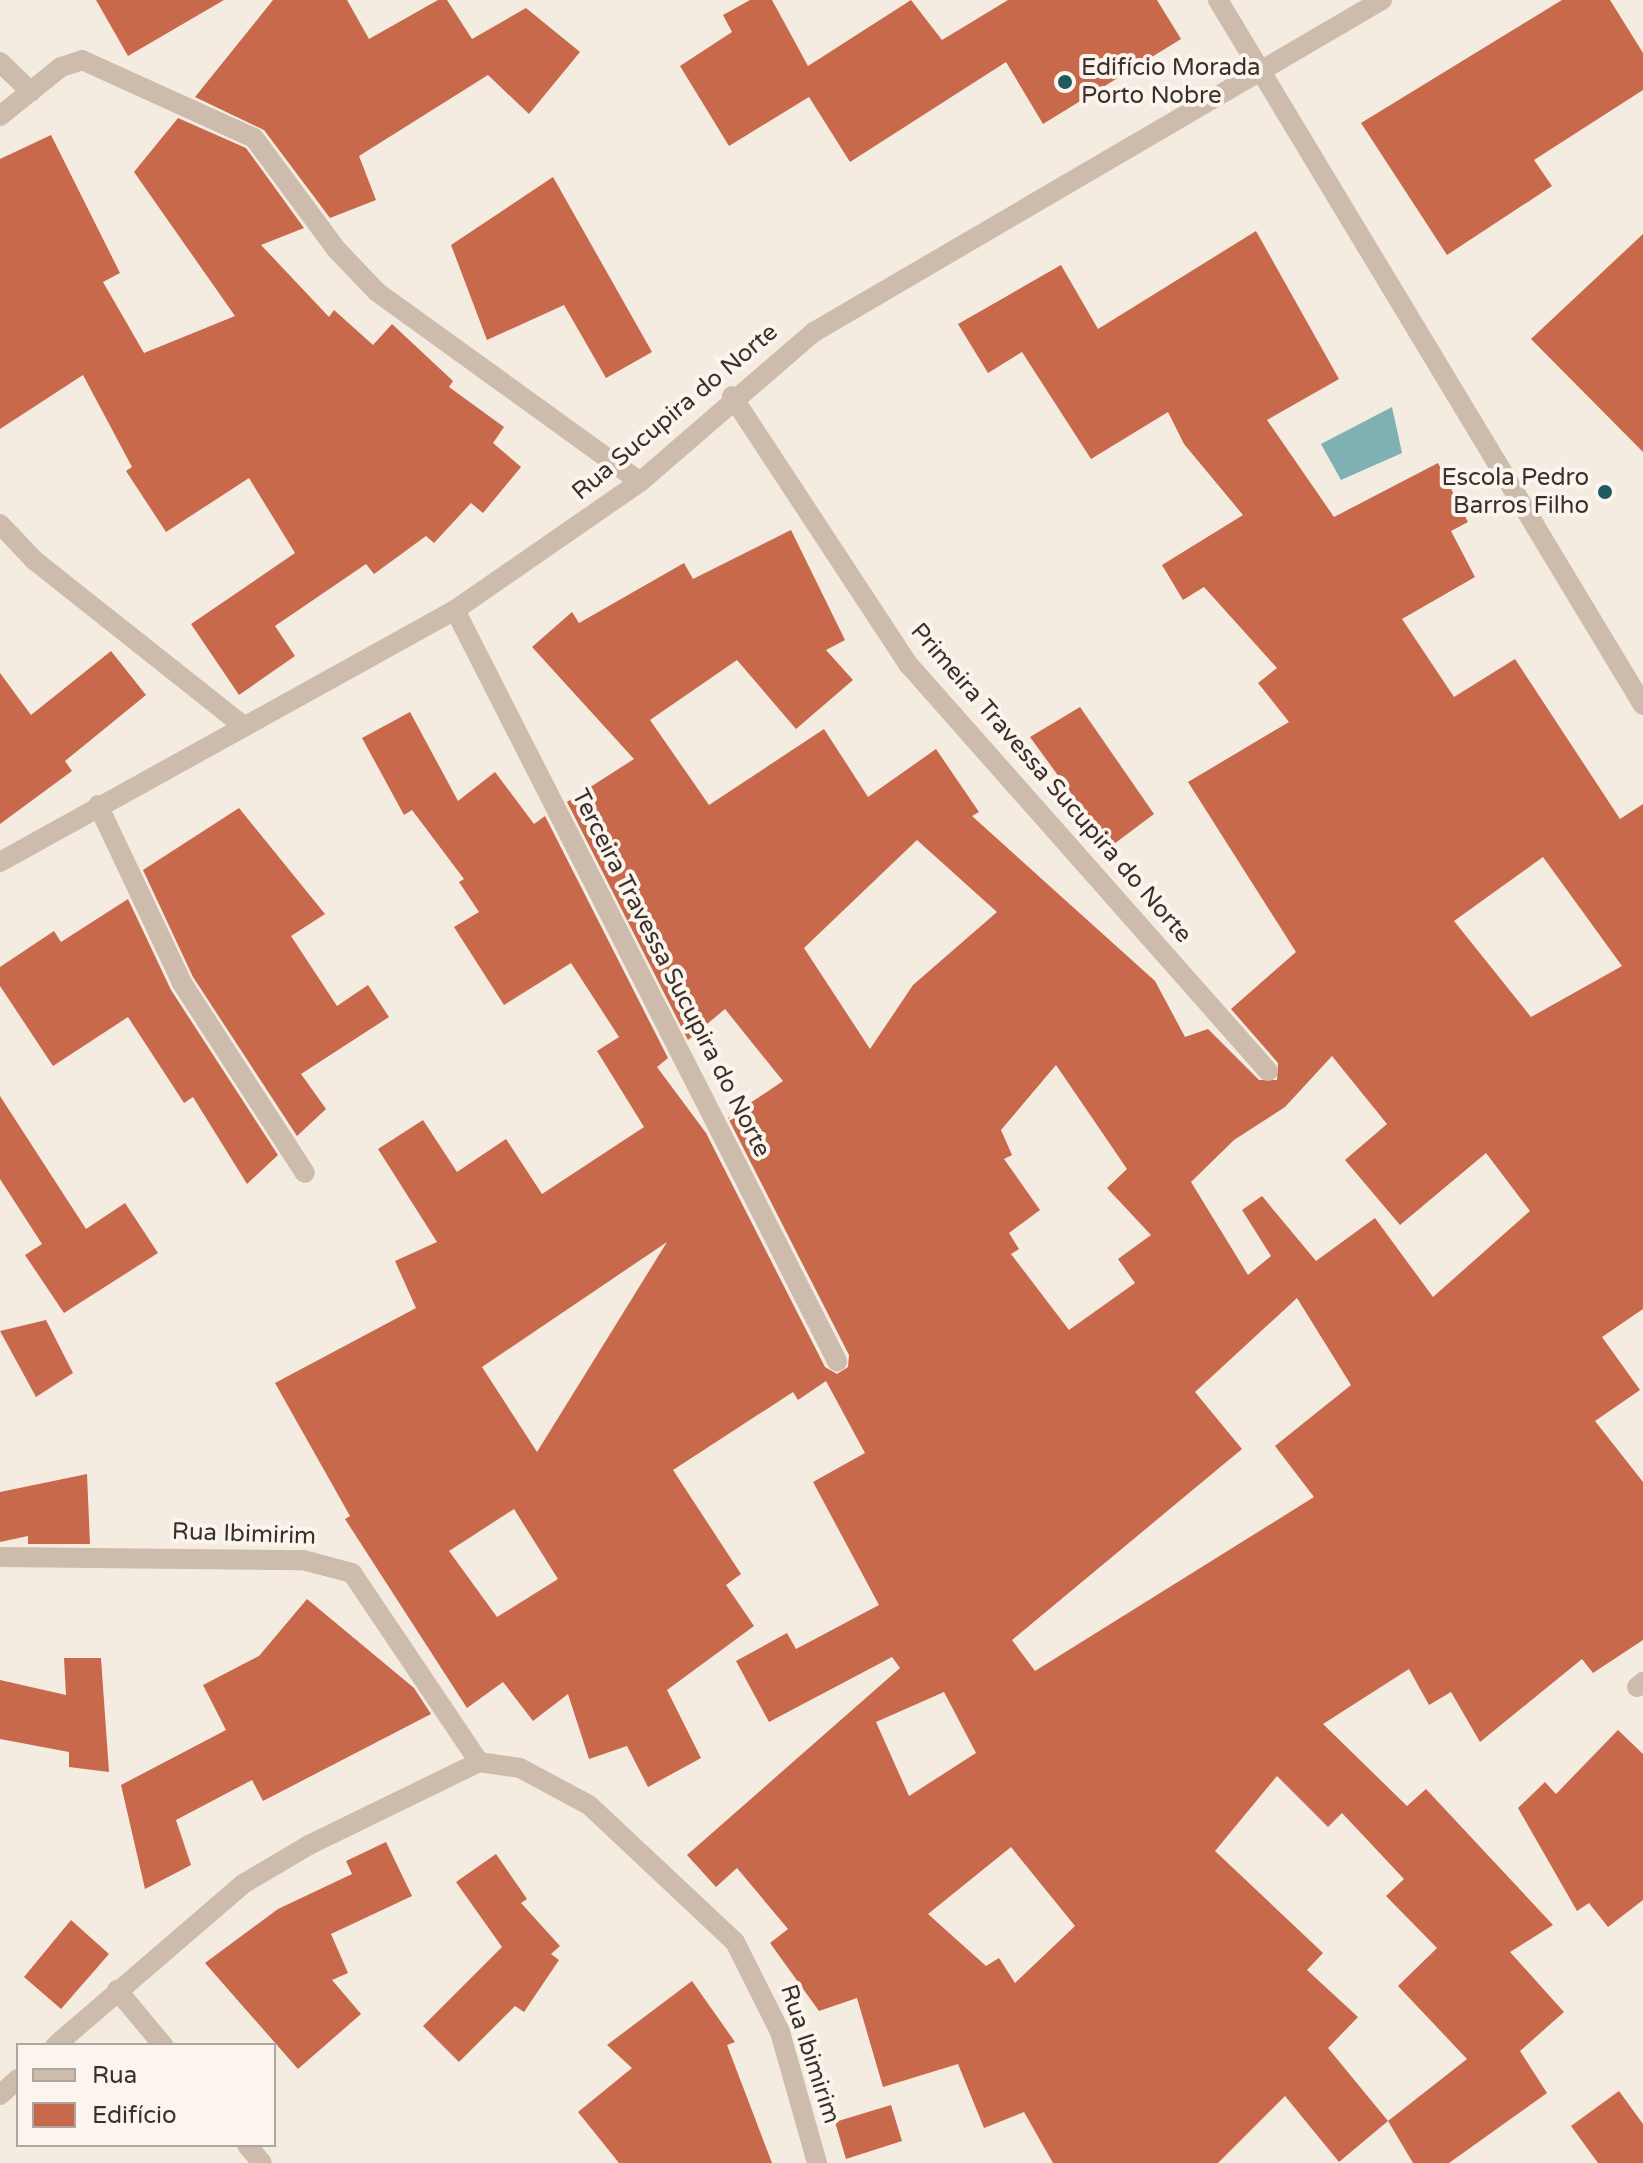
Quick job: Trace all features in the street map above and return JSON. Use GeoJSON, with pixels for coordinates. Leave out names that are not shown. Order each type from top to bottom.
{"type":"FeatureCollection","features":[{"type":"Feature","properties":{"kind":"street"},"geometry":{"type":"LineString","coordinates":[[1218,0],[1643,705]]}},
{"type":"Feature","properties":{"kind":"street","name":"Rua Sucupira do Norte"},"geometry":{"type":"LineString","coordinates":[[0,862],[240,723],[455,610],[640,482],[732,396],[827,324],[1257,69],[1382,0]]}},
{"type":"Feature","properties":{"kind":"street"},"geometry":{"type":"LineString","coordinates":[[0,62],[31,92]]}},
{"type":"Feature","properties":{"kind":"street"},"geometry":{"type":"LineString","coordinates":[[0,116],[61,67],[99,64],[254,138],[336,249],[377,292],[640,482]]}},
{"type":"Feature","properties":{"kind":"street","name":"Primeira Travessa Sucupira do Norte"},"geometry":{"type":"LineString","coordinates":[[732,396],[909,665],[1268,1071]]}},
{"type":"Feature","properties":{"kind":"street"},"geometry":{"type":"LineString","coordinates":[[0,524],[34,560],[240,723]]}},
{"type":"Feature","properties":{"kind":"street","name":"Terceira Travessa Sucupira do Norte"},"geometry":{"type":"LineString","coordinates":[[455,610],[837,1361]]}},
{"type":"Feature","properties":{"kind":"street"},"geometry":{"type":"LineString","coordinates":[[98,805],[182,983],[305,1173]]}},
{"type":"Feature","properties":{"kind":"street","name":"Rua Ibimirim"},"geometry":{"type":"LineString","coordinates":[[0,1557],[303,1560],[352,1573],[483,1763],[558,1783],[589,1805],[735,1942],[780,2032],[817,2163]]}},
{"type":"Feature","properties":{"kind":"street"},"geometry":{"type":"LineString","coordinates":[[58,2043],[243,1884],[309,1845],[377,1816],[430,1780],[483,1763]]}},
{"type":"Feature","properties":{"kind":"street"},"geometry":{"type":"LineString","coordinates":[[117,1990],[161,2043]]}},
{"type":"Feature","properties":{"kind":"street"},"geometry":{"type":"LineString","coordinates":[[0,2095],[16,2081]]}},
{"type":"Feature","properties":{"kind":"street"},"geometry":{"type":"LineString","coordinates":[[249,2147],[262,2163]]}},
{"type":"Feature","properties":{"kind":"water"},"geometry":{"type":"Polygon","coordinates":[[[1392,407],[1402,453],[1341,480],[1321,444],[1392,407]]]}},
{"type":"Feature","properties":{"kind":"building"},"geometry":{"type":"Polygon","coordinates":[[[96,0],[224,0],[128,56],[96,0]]]}},
{"type":"Feature","properties":{"kind":"building"},"geometry":{"type":"Polygon","coordinates":[[[273,0],[347,0],[369,39],[438,0],[447,0],[472,39],[526,8],[580,52],[529,114],[488,75],[359,156],[376,200],[330,218],[264,130],[195,97],[273,0]]]}},
{"type":"Feature","properties":{"kind":"building"},"geometry":{"type":"Polygon","coordinates":[[[750,0],[772,0],[808,66],[911,0],[942,40],[1008,0],[1157,0],[1181,39],[1043,124],[1006,62],[850,162],[809,97],[729,146],[680,66],[732,32],[723,15],[750,0]]]}},
{"type":"Feature","properties":{"kind":"building"},"geometry":{"type":"Polygon","coordinates":[[[1562,0],[1610,0],[1643,53],[1643,90],[1534,160],[1552,186],[1447,255],[1361,123],[1562,0]]]}},
{"type":"Feature","properties":{"kind":"building"},"geometry":{"type":"Polygon","coordinates":[[[178,118],[246,148],[304,228],[261,245],[329,317],[334,310],[373,345],[392,324],[453,381],[449,387],[504,427],[493,443],[521,467],[483,513],[471,503],[434,543],[426,536],[374,574],[366,564],[275,626],[295,656],[239,695],[191,624],[295,553],[249,478],[166,532],[126,471],[132,467],[83,375],[0,429],[0,159],[51,135],[120,273],[103,282],[144,353],[235,316],[134,172],[178,118]]]}},
{"type":"Feature","properties":{"kind":"building"},"geometry":{"type":"Polygon","coordinates":[[[553,177],[652,352],[606,378],[564,305],[487,340],[451,245],[553,177]]]}},
{"type":"Feature","properties":{"kind":"building"},"geometry":{"type":"Polygon","coordinates":[[[1256,231],[1339,379],[1267,420],[1334,517],[1438,463],[1468,522],[1451,531],[1475,577],[1402,619],[1454,697],[1515,659],[1620,819],[1643,804],[1643,1309],[1602,1337],[1640,1390],[1595,1421],[1643,1482],[1643,1640],[1593,1673],[1582,1659],[1480,1742],[1451,1692],[1429,1705],[1409,1669],[1323,1724],[1407,1806],[1426,1789],[1553,1925],[1510,1952],[1564,2012],[1520,2051],[1547,2093],[1449,2163],[1413,2163],[1388,2121],[1339,2162],[1285,2096],[1218,2163],[1053,2163],[1024,2112],[984,2128],[958,2064],[883,2087],[857,1998],[819,2011],[770,1943],[788,1929],[737,1868],[716,1887],[687,1855],[900,1668],[892,1657],[769,1722],[736,1661],[787,1633],[796,1649],[879,1605],[813,1482],[865,1453],[826,1381],[798,1400],[793,1392],[673,1470],[741,1574],[726,1585],[754,1626],[667,1690],[701,1758],[648,1787],[627,1746],[589,1759],[568,1694],[533,1721],[503,1682],[467,1708],[345,1519],[350,1516],[275,1383],[416,1308],[395,1261],[437,1242],[378,1149],[423,1120],[457,1172],[506,1139],[542,1194],[644,1127],[597,1051],[619,1037],[571,963],[504,1005],[454,927],[479,912],[459,882],[464,879],[412,810],[404,815],[362,738],[410,712],[458,801],[495,772],[534,824],[545,816],[668,1058],[657,1067],[706,1133],[825,1367],[837,1374],[848,1367],[849,1355],[728,1118],[783,1081],[725,1009],[688,1040],[567,802],[634,759],[532,647],[572,612],[579,623],[684,563],[693,579],[791,530],[845,640],[826,650],[853,680],[796,729],[737,660],[650,720],[709,805],[824,729],[868,797],[936,749],[979,812],[972,816],[1155,981],[1185,1037],[1208,1029],[1259,1080],[1277,1080],[1278,1063],[1231,1009],[1296,952],[1188,782],[1289,722],[1258,683],[1277,668],[1204,587],[1183,600],[1162,565],[1243,515],[1184,444],[1168,412],[1091,459],[1022,352],[988,373],[958,324],[1061,265],[1098,329],[1256,231]],[[917,840],[804,948],[870,1049],[913,985],[997,912],[917,840]],[[1543,857],[1454,921],[1531,1017],[1622,966],[1543,857]],[[1332,1056],[1285,1107],[1234,1140],[1191,1182],[1248,1275],[1271,1256],[1242,1210],[1262,1196],[1316,1261],[1375,1218],[1433,1297],[1530,1211],[1486,1153],[1400,1225],[1345,1160],[1387,1124],[1332,1056]],[[1056,1065],[1001,1130],[1012,1155],[1004,1159],[1040,1210],[1009,1233],[1019,1249],[1011,1254],[1069,1330],[1135,1283],[1118,1259],[1151,1235],[1107,1188],[1127,1169],[1056,1065]],[[667,1242],[482,1367],[537,1452],[667,1242]],[[1297,1298],[1195,1392],[1242,1449],[1012,1640],[1035,1671],[1314,1497],[1275,1446],[1351,1385],[1297,1298]],[[514,1509],[449,1551],[497,1617],[558,1579],[514,1509]],[[944,1692],[876,1722],[909,1796],[976,1753],[944,1692]],[[1277,1776],[1215,1851],[1323,1953],[1307,1970],[1358,2017],[1328,2048],[1388,2121],[1467,2059],[1398,1986],[1437,1948],[1386,1896],[1404,1879],[1342,1813],[1328,1827],[1277,1776]],[[1011,1847],[928,1914],[986,1966],[999,1958],[1015,1983],[1075,1926],[1011,1847]]]}},
{"type":"Feature","properties":{"kind":"building"},"geometry":{"type":"Polygon","coordinates":[[[1643,234],[1643,452],[1531,339],[1643,234]]]}},
{"type":"Feature","properties":{"kind":"building"},"geometry":{"type":"Polygon","coordinates":[[[111,651],[146,695],[65,761],[72,771],[0,824],[0,673],[31,715],[111,651]]]}},
{"type":"Feature","properties":{"kind":"building"},"geometry":{"type":"Polygon","coordinates":[[[1080,707],[1154,814],[1110,847],[1030,737],[1080,707]]]}},
{"type":"Feature","properties":{"kind":"building"},"geometry":{"type":"Polygon","coordinates":[[[239,808],[325,914],[291,936],[337,1006],[368,985],[389,1017],[301,1074],[326,1109],[297,1136],[193,977],[143,870],[239,808]]]}},
{"type":"Feature","properties":{"kind":"building"},"geometry":{"type":"Polygon","coordinates":[[[128,899],[171,990],[278,1155],[247,1184],[193,1097],[184,1103],[128,1017],[53,1066],[0,986],[0,967],[54,931],[61,942],[128,899]]]}},
{"type":"Feature","properties":{"kind":"building"},"geometry":{"type":"Polygon","coordinates":[[[0,1096],[86,1229],[125,1203],[158,1253],[64,1313],[25,1255],[42,1244],[0,1179],[0,1096]]]}},
{"type":"Feature","properties":{"kind":"building"},"geometry":{"type":"Polygon","coordinates":[[[46,1320],[73,1373],[36,1397],[0,1331],[46,1320]]]}},
{"type":"Feature","properties":{"kind":"building"},"geometry":{"type":"Polygon","coordinates":[[[87,1474],[90,1544],[28,1544],[28,1536],[0,1542],[0,1492],[87,1474]]]}},
{"type":"Feature","properties":{"kind":"building"},"geometry":{"type":"Polygon","coordinates":[[[307,1599],[414,1688],[431,1714],[263,1801],[252,1780],[176,1820],[191,1865],[145,1889],[121,1785],[226,1730],[203,1685],[259,1656],[307,1599]]]}},
{"type":"Feature","properties":{"kind":"building"},"geometry":{"type":"Polygon","coordinates":[[[64,1658],[101,1658],[109,1772],[69,1767],[69,1752],[0,1739],[0,1680],[66,1695],[64,1658]]]}},
{"type":"Feature","properties":{"kind":"building"},"geometry":{"type":"Polygon","coordinates":[[[1618,1730],[1643,1754],[1643,1900],[1608,1927],[1589,1903],[1577,1911],[1518,1808],[1545,1782],[1556,1794],[1618,1730]]]}},
{"type":"Feature","properties":{"kind":"building"},"geometry":{"type":"Polygon","coordinates":[[[386,1842],[412,1896],[331,1934],[348,1973],[332,1980],[361,2014],[298,2069],[205,1963],[278,1909],[352,1874],[346,1861],[386,1842]]]}},
{"type":"Feature","properties":{"kind":"building"},"geometry":{"type":"Polygon","coordinates":[[[496,1854],[527,1899],[521,1903],[560,1946],[551,1954],[559,1960],[524,2012],[515,2006],[459,2062],[423,2026],[502,1947],[456,1882],[496,1854]]]}},
{"type":"Feature","properties":{"kind":"building"},"geometry":{"type":"Polygon","coordinates":[[[71,1920],[109,1954],[61,2009],[24,1977],[71,1920]]]}},
{"type":"Feature","properties":{"kind":"building"},"geometry":{"type":"Polygon","coordinates":[[[692,1981],[735,2042],[727,2045],[772,2163],[619,2163],[578,2112],[632,2068],[607,2045],[692,1981]]]}},
{"type":"Feature","properties":{"kind":"building"},"geometry":{"type":"Polygon","coordinates":[[[1619,2091],[1643,2124],[1643,2163],[1598,2163],[1571,2126],[1619,2091]]]}},
{"type":"Feature","properties":{"kind":"building"},"geometry":{"type":"Polygon","coordinates":[[[891,2105],[902,2141],[846,2159],[835,2122],[891,2105]]]}},
{"type":"Feature","properties":{"kind":"place","name":"Edifício Morada Porto Nobre"},"geometry":{"type":"Point","coordinates":[1065,82]}},
{"type":"Feature","properties":{"kind":"place","name":"Escola Pedro Barros Filho"},"geometry":{"type":"Point","coordinates":[1605,492]}}]}
